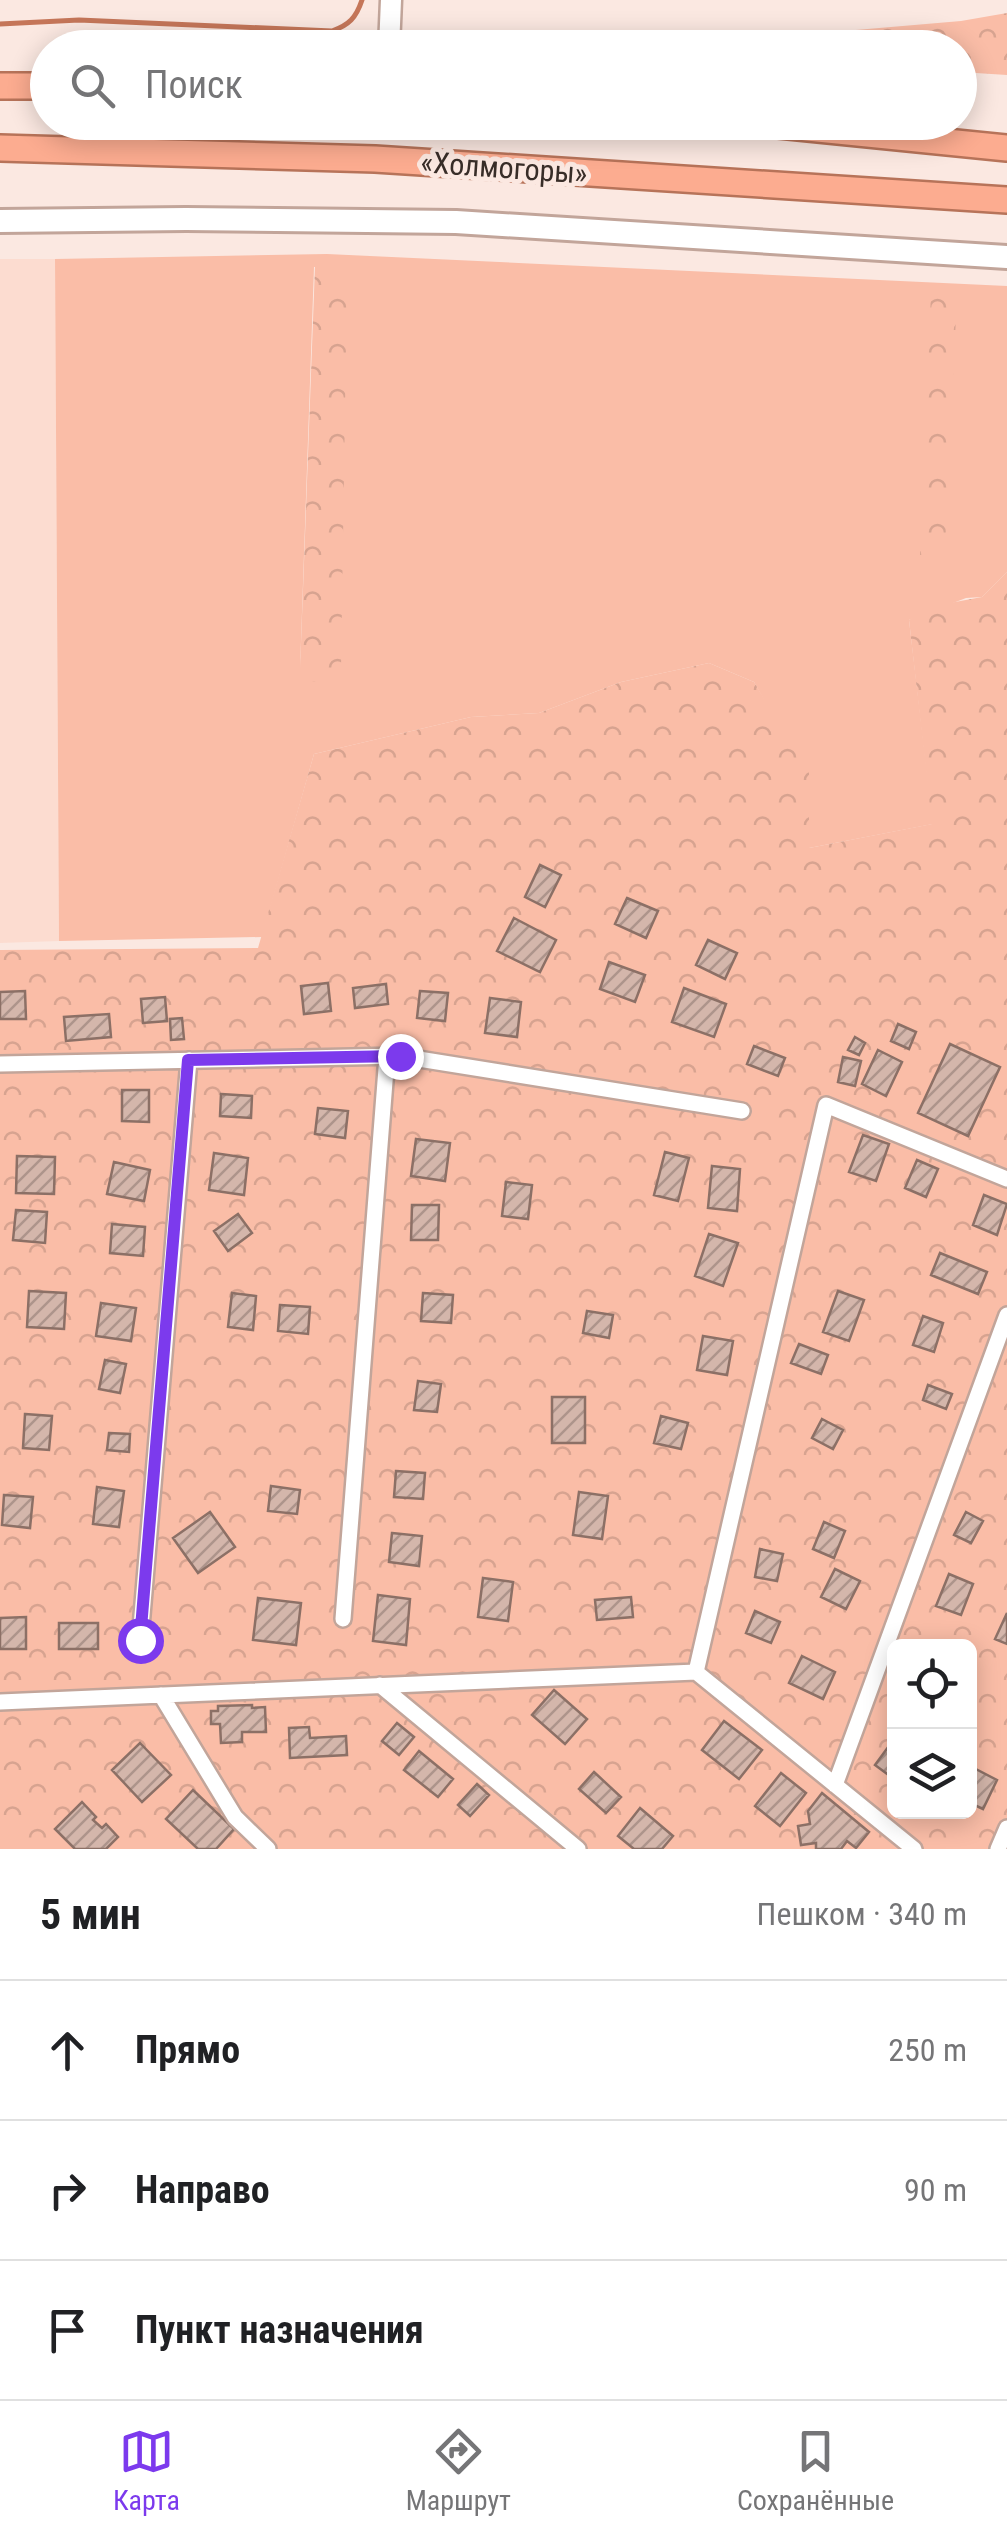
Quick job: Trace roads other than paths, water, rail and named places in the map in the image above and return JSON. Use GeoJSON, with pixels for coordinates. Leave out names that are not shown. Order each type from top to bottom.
{"type":"FeatureCollection","features":[{"type":"Feature","properties":{"kind":"highway"},"geometry":{"type":"LineString","coordinates":[[0,86],[30,86]]}},
{"type":"Feature","properties":{"kind":"highway"},"geometry":{"type":"LineString","coordinates":[[931,140],[1007,148]]}},
{"type":"Feature","properties":{"kind":"highway","name":"«Холмогоры»"},"geometry":{"type":"LineString","coordinates":[[0,148],[375,159],[965,197],[1007,203]]}},
{"type":"Feature","properties":{"kind":"main road"},"geometry":{"type":"LineString","coordinates":[[0,220],[456,222],[1007,257]]}},
{"type":"Feature","properties":{"kind":"street"},"geometry":{"type":"LineString","coordinates":[[390,30],[391,0]]}},
{"type":"Feature","properties":{"kind":"street"},"geometry":{"type":"LineString","coordinates":[[343,1620],[387,1056]]}},
{"type":"Feature","properties":{"kind":"street"},"geometry":{"type":"LineString","coordinates":[[0,1064],[400,1056],[742,1111]]}},
{"type":"Feature","properties":{"kind":"street"},"geometry":{"type":"LineString","coordinates":[[140,1640],[188,1060]]}},
{"type":"Feature","properties":{"kind":"street"},"geometry":{"type":"LineString","coordinates":[[696,1672],[826,1105],[1007,1179]]}},
{"type":"Feature","properties":{"kind":"street"},"geometry":{"type":"LineString","coordinates":[[835,1785],[1007,1315]]}},
{"type":"Feature","properties":{"kind":"street"},"geometry":{"type":"LineString","coordinates":[[0,1702],[696,1672],[914,1849]]}},
{"type":"Feature","properties":{"kind":"street"},"geometry":{"type":"LineString","coordinates":[[380,1685],[578,1849]]}},
{"type":"Feature","properties":{"kind":"street"},"geometry":{"type":"LineString","coordinates":[[161,1695],[236,1817],[268,1849]]}},
{"type":"Feature","properties":{"kind":"street"},"geometry":{"type":"LineString","coordinates":[[998,1849],[1007,1828]]}},
{"type":"Feature","properties":{"kind":"waterway"},"geometry":{"type":"LineString","coordinates":[[334,30],[351,20],[362,0]]}},
{"type":"Feature","properties":{"kind":"waterway"},"geometry":{"type":"LineString","coordinates":[[0,24],[79,20],[309,30]]}}]}
